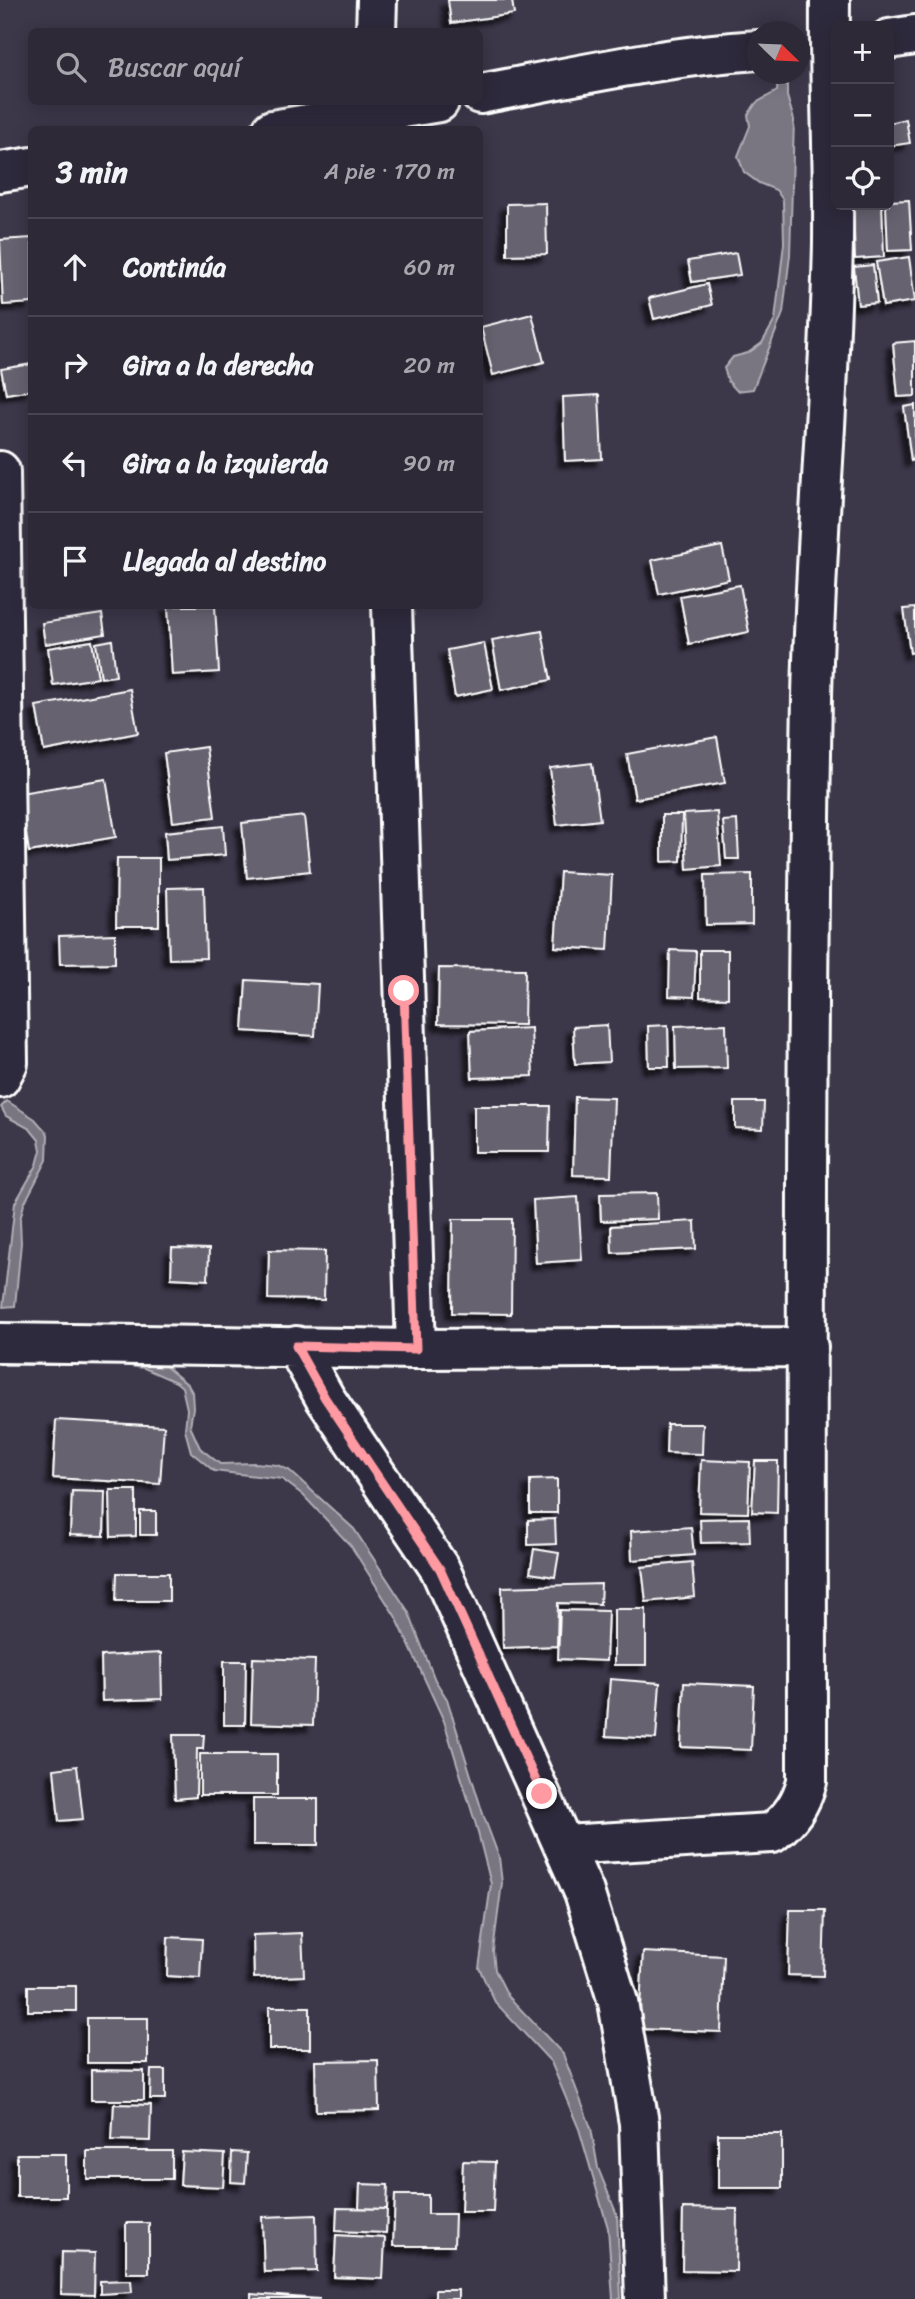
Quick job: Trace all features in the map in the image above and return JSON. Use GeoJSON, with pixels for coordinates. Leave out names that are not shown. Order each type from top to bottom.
{"type":"FeatureCollection","features":[{"type":"Feature","properties":{"kind":"street"},"geometry":{"type":"LineString","coordinates":[[376,28],[377,0]]}},
{"type":"Feature","properties":{"kind":"street"},"geometry":{"type":"LineString","coordinates":[[564,1844],[772,1833],[802,1801],[807,1781],[812,694],[832,246],[834,150],[822,46],[830,0]]}},
{"type":"Feature","properties":{"kind":"street"},"geometry":{"type":"LineString","coordinates":[[894,37],[915,35]]}},
{"type":"Feature","properties":{"kind":"street"},"geometry":{"type":"LineString","coordinates":[[483,93],[615,69],[747,51]]}},
{"type":"Feature","properties":{"kind":"street"},"geometry":{"type":"LineString","coordinates":[[300,126],[424,105]]}},
{"type":"Feature","properties":{"kind":"street"},"geometry":{"type":"LineString","coordinates":[[0,172],[28,168]]}},
{"type":"Feature","properties":{"kind":"street"},"geometry":{"type":"LineString","coordinates":[[0,471],[8,1063],[0,1078]]}},
{"type":"Feature","properties":{"kind":"street"},"geometry":{"type":"LineString","coordinates":[[391,609],[416,1349]]}},
{"type":"Feature","properties":{"kind":"street"},"geometry":{"type":"LineString","coordinates":[[0,1343],[416,1349],[807,1347]]}},
{"type":"Feature","properties":{"kind":"street"},"geometry":{"type":"LineString","coordinates":[[296,1346],[325,1398],[440,1569],[584,1892],[618,2002],[639,2123],[645,2299]]}},
{"type":"Feature","properties":{"kind":"shaded area"},"geometry":{"type":"Polygon","coordinates":[[[777,84],[787,84],[787,96],[794,120],[790,255],[783,313],[753,389],[737,391],[728,381],[724,368],[733,357],[748,353],[762,343],[775,320],[784,243],[783,200],[776,190],[759,183],[744,172],[738,156],[750,126],[748,115],[756,103],[777,91],[777,84]]]}},
{"type":"Feature","properties":{"kind":"shaded area"},"geometry":{"type":"Polygon","coordinates":[[[7,1101],[35,1119],[48,1134],[47,1160],[24,1204],[20,1220],[21,1243],[15,1306],[3,1307],[15,1203],[37,1165],[41,1150],[39,1140],[30,1129],[6,1116],[1,1107],[7,1101]]]}},
{"type":"Feature","properties":{"kind":"shaded area"},"geometry":{"type":"Polygon","coordinates":[[[5,1357],[146,1359],[164,1365],[188,1385],[192,1392],[190,1426],[200,1448],[220,1464],[255,1463],[277,1465],[289,1470],[354,1529],[408,1611],[435,1680],[447,1699],[499,1857],[502,1883],[493,1951],[495,1970],[508,1996],[563,2054],[591,2128],[598,2168],[617,2215],[621,2299],[613,2299],[608,2228],[579,2129],[551,2062],[495,2002],[479,1968],[491,1884],[444,1721],[397,1619],[351,1546],[303,1495],[282,1479],[214,1471],[191,1452],[185,1430],[187,1409],[182,1387],[176,1382],[144,1368],[123,1365],[5,1365],[5,1357]]]}},
{"type":"Feature","properties":{"kind":"building"},"geometry":{"type":"Polygon","coordinates":[[[448,0],[512,0],[514,14],[451,23],[448,0]]]}},
{"type":"Feature","properties":{"kind":"building"},"geometry":{"type":"Polygon","coordinates":[[[906,119],[910,143],[894,145],[894,122],[906,119]]]}},
{"type":"Feature","properties":{"kind":"building"},"geometry":{"type":"Polygon","coordinates":[[[909,200],[912,250],[888,251],[886,210],[894,210],[894,201],[909,200]]]}},
{"type":"Feature","properties":{"kind":"building"},"geometry":{"type":"Polygon","coordinates":[[[546,203],[547,254],[507,255],[507,204],[546,203]]]}},
{"type":"Feature","properties":{"kind":"building"},"geometry":{"type":"Polygon","coordinates":[[[853,210],[882,210],[884,257],[855,259],[853,210]]]}},
{"type":"Feature","properties":{"kind":"building"},"geometry":{"type":"Polygon","coordinates":[[[28,238],[28,303],[3,305],[0,240],[28,238]]]}},
{"type":"Feature","properties":{"kind":"building"},"geometry":{"type":"Polygon","coordinates":[[[736,253],[740,275],[692,282],[688,261],[736,253]]]}},
{"type":"Feature","properties":{"kind":"building"},"geometry":{"type":"Polygon","coordinates":[[[909,257],[915,301],[883,306],[876,262],[909,257]]]}},
{"type":"Feature","properties":{"kind":"building"},"geometry":{"type":"Polygon","coordinates":[[[873,265],[877,303],[858,305],[854,267],[873,265]]]}},
{"type":"Feature","properties":{"kind":"building"},"geometry":{"type":"Polygon","coordinates":[[[707,284],[712,305],[654,319],[649,298],[707,284]]]}},
{"type":"Feature","properties":{"kind":"building"},"geometry":{"type":"Polygon","coordinates":[[[532,314],[544,362],[493,375],[483,326],[532,314]]]}},
{"type":"Feature","properties":{"kind":"building"},"geometry":{"type":"Polygon","coordinates":[[[915,341],[915,396],[898,397],[893,343],[915,341]]]}},
{"type":"Feature","properties":{"kind":"building"},"geometry":{"type":"Polygon","coordinates":[[[28,365],[28,391],[6,394],[1,369],[28,365]]]}},
{"type":"Feature","properties":{"kind":"building"},"geometry":{"type":"Polygon","coordinates":[[[599,395],[602,459],[565,461],[563,397],[599,395]]]}},
{"type":"Feature","properties":{"kind":"building"},"geometry":{"type":"Polygon","coordinates":[[[915,405],[915,460],[911,461],[904,407],[915,405]]]}},
{"type":"Feature","properties":{"kind":"building"},"geometry":{"type":"Polygon","coordinates":[[[722,546],[729,579],[659,594],[652,560],[722,546]]]}},
{"type":"Feature","properties":{"kind":"building"},"geometry":{"type":"Polygon","coordinates":[[[740,585],[749,632],[689,644],[680,596],[740,585]]]}},
{"type":"Feature","properties":{"kind":"building"},"geometry":{"type":"Polygon","coordinates":[[[915,608],[915,652],[910,653],[904,609],[915,608]]]}},
{"type":"Feature","properties":{"kind":"building"},"geometry":{"type":"Polygon","coordinates":[[[168,609],[215,609],[219,672],[172,675],[168,609]]]}},
{"type":"Feature","properties":{"kind":"building"},"geometry":{"type":"Polygon","coordinates":[[[102,614],[105,634],[45,644],[42,623],[102,614]]]}},
{"type":"Feature","properties":{"kind":"building"},"geometry":{"type":"Polygon","coordinates":[[[542,631],[551,680],[501,690],[492,640],[542,631]]]}},
{"type":"Feature","properties":{"kind":"building"},"geometry":{"type":"Polygon","coordinates":[[[112,640],[116,676],[101,678],[96,643],[112,640]]]}},
{"type":"Feature","properties":{"kind":"building"},"geometry":{"type":"Polygon","coordinates":[[[92,641],[98,678],[53,685],[48,648],[92,641]]]}},
{"type":"Feature","properties":{"kind":"building"},"geometry":{"type":"Polygon","coordinates":[[[484,643],[493,689],[455,697],[447,650],[484,643]]]}},
{"type":"Feature","properties":{"kind":"building"},"geometry":{"type":"Polygon","coordinates":[[[130,689],[138,733],[44,751],[36,706],[130,689]]]}},
{"type":"Feature","properties":{"kind":"building"},"geometry":{"type":"Polygon","coordinates":[[[717,737],[725,783],[635,799],[627,754],[717,737]]]}},
{"type":"Feature","properties":{"kind":"building"},"geometry":{"type":"Polygon","coordinates":[[[206,747],[215,817],[173,822],[164,753],[206,747]]]}},
{"type":"Feature","properties":{"kind":"building"},"geometry":{"type":"Polygon","coordinates":[[[592,763],[600,820],[557,825],[550,768],[592,763]]]}},
{"type":"Feature","properties":{"kind":"building"},"geometry":{"type":"Polygon","coordinates":[[[106,779],[116,837],[29,852],[20,793],[106,779]]]}},
{"type":"Feature","properties":{"kind":"building"},"geometry":{"type":"Polygon","coordinates":[[[717,812],[721,866],[687,869],[684,814],[717,812]]]}},
{"type":"Feature","properties":{"kind":"building"},"geometry":{"type":"Polygon","coordinates":[[[662,815],[682,815],[681,861],[662,862],[662,815]]]}},
{"type":"Feature","properties":{"kind":"building"},"geometry":{"type":"Polygon","coordinates":[[[304,816],[310,871],[247,878],[242,823],[304,816]]]}},
{"type":"Feature","properties":{"kind":"building"},"geometry":{"type":"Polygon","coordinates":[[[737,820],[739,859],[726,859],[723,821],[737,820]]]}},
{"type":"Feature","properties":{"kind":"building"},"geometry":{"type":"Polygon","coordinates":[[[223,826],[225,855],[167,860],[165,832],[223,826]]]}},
{"type":"Feature","properties":{"kind":"building"},"geometry":{"type":"Polygon","coordinates":[[[117,858],[159,858],[159,926],[116,926],[117,858]]]}},
{"type":"Feature","properties":{"kind":"building"},"geometry":{"type":"Polygon","coordinates":[[[560,872],[612,875],[608,950],[555,947],[560,872]]]}},
{"type":"Feature","properties":{"kind":"building"},"geometry":{"type":"Polygon","coordinates":[[[752,874],[752,924],[706,925],[705,875],[752,874]]]}},
{"type":"Feature","properties":{"kind":"building"},"geometry":{"type":"Polygon","coordinates":[[[204,887],[206,958],[169,959],[167,888],[204,887]]]}},
{"type":"Feature","properties":{"kind":"building"},"geometry":{"type":"Polygon","coordinates":[[[115,934],[115,963],[60,964],[59,936],[115,934]]]}},
{"type":"Feature","properties":{"kind":"building"},"geometry":{"type":"Polygon","coordinates":[[[670,950],[696,951],[694,997],[669,996],[670,950]]]}},
{"type":"Feature","properties":{"kind":"building"},"geometry":{"type":"Polygon","coordinates":[[[700,950],[728,950],[728,998],[700,997],[700,950]]]}},
{"type":"Feature","properties":{"kind":"building"},"geometry":{"type":"Polygon","coordinates":[[[439,968],[525,969],[524,1025],[438,1024],[439,968]]]}},
{"type":"Feature","properties":{"kind":"building"},"geometry":{"type":"Polygon","coordinates":[[[246,980],[318,984],[315,1036],[243,1031],[246,980]]]}},
{"type":"Feature","properties":{"kind":"building"},"geometry":{"type":"Polygon","coordinates":[[[726,1024],[727,1068],[676,1069],[675,1026],[726,1024]]]}},
{"type":"Feature","properties":{"kind":"building"},"geometry":{"type":"Polygon","coordinates":[[[607,1025],[609,1062],[575,1064],[573,1027],[607,1025]]]}},
{"type":"Feature","properties":{"kind":"building"},"geometry":{"type":"Polygon","coordinates":[[[668,1025],[669,1067],[649,1067],[648,1026],[668,1025]]]}},
{"type":"Feature","properties":{"kind":"building"},"geometry":{"type":"Polygon","coordinates":[[[531,1028],[533,1076],[472,1078],[470,1031],[531,1028]]]}},
{"type":"Feature","properties":{"kind":"building"},"geometry":{"type":"Polygon","coordinates":[[[575,1097],[614,1098],[611,1176],[573,1175],[575,1097]]]}},
{"type":"Feature","properties":{"kind":"building"},"geometry":{"type":"Polygon","coordinates":[[[735,1102],[764,1102],[763,1129],[735,1128],[735,1102]]]}},
{"type":"Feature","properties":{"kind":"building"},"geometry":{"type":"Polygon","coordinates":[[[474,1106],[550,1106],[549,1152],[474,1152],[474,1106]]]}},
{"type":"Feature","properties":{"kind":"building"},"geometry":{"type":"Polygon","coordinates":[[[657,1193],[658,1219],[601,1221],[600,1194],[657,1193]]]}},
{"type":"Feature","properties":{"kind":"building"},"geometry":{"type":"Polygon","coordinates":[[[578,1197],[582,1260],[536,1263],[533,1200],[578,1197]]]}},
{"type":"Feature","properties":{"kind":"building"},"geometry":{"type":"Polygon","coordinates":[[[453,1219],[512,1219],[511,1314],[452,1313],[453,1219]]]}},
{"type":"Feature","properties":{"kind":"building"},"geometry":{"type":"Polygon","coordinates":[[[695,1221],[696,1249],[612,1253],[611,1226],[695,1221]]]}},
{"type":"Feature","properties":{"kind":"building"},"geometry":{"type":"Polygon","coordinates":[[[172,1248],[209,1249],[208,1280],[171,1278],[172,1248]]]}},
{"type":"Feature","properties":{"kind":"building"},"geometry":{"type":"Polygon","coordinates":[[[269,1250],[325,1251],[324,1300],[268,1299],[269,1250]]]}},
{"type":"Feature","properties":{"kind":"building"},"geometry":{"type":"Polygon","coordinates":[[[56,1420],[164,1426],[160,1484],[53,1478],[56,1420]]]}},
{"type":"Feature","properties":{"kind":"building"},"geometry":{"type":"Polygon","coordinates":[[[667,1424],[703,1424],[702,1454],[666,1453],[667,1424]]]}},
{"type":"Feature","properties":{"kind":"building"},"geometry":{"type":"Polygon","coordinates":[[[701,1460],[750,1462],[748,1513],[699,1512],[701,1460]]]}},
{"type":"Feature","properties":{"kind":"building"},"geometry":{"type":"Polygon","coordinates":[[[755,1461],[778,1461],[777,1513],[752,1512],[755,1461]]]}},
{"type":"Feature","properties":{"kind":"building"},"geometry":{"type":"Polygon","coordinates":[[[557,1479],[557,1513],[530,1513],[530,1480],[557,1479]]]}},
{"type":"Feature","properties":{"kind":"building"},"geometry":{"type":"Polygon","coordinates":[[[110,1490],[136,1490],[136,1536],[111,1537],[110,1490]]]}},
{"type":"Feature","properties":{"kind":"building"},"geometry":{"type":"Polygon","coordinates":[[[72,1491],[105,1492],[104,1536],[70,1535],[72,1491]]]}},
{"type":"Feature","properties":{"kind":"building"},"geometry":{"type":"Polygon","coordinates":[[[140,1511],[156,1511],[156,1535],[140,1535],[140,1511]]]}},
{"type":"Feature","properties":{"kind":"building"},"geometry":{"type":"Polygon","coordinates":[[[749,1518],[750,1542],[701,1543],[700,1519],[749,1518]]]}},
{"type":"Feature","properties":{"kind":"building"},"geometry":{"type":"Polygon","coordinates":[[[555,1519],[556,1544],[528,1545],[528,1520],[555,1519]]]}},
{"type":"Feature","properties":{"kind":"building"},"geometry":{"type":"Polygon","coordinates":[[[691,1527],[694,1555],[632,1560],[631,1531],[691,1527]]]}},
{"type":"Feature","properties":{"kind":"building"},"geometry":{"type":"Polygon","coordinates":[[[534,1549],[559,1553],[555,1577],[530,1573],[534,1549]]]}},
{"type":"Feature","properties":{"kind":"building"},"geometry":{"type":"Polygon","coordinates":[[[692,1562],[695,1597],[646,1602],[642,1567],[692,1562]]]}},
{"type":"Feature","properties":{"kind":"building"},"geometry":{"type":"Polygon","coordinates":[[[117,1573],[169,1573],[169,1601],[116,1601],[117,1573]]]}},
{"type":"Feature","properties":{"kind":"building"},"geometry":{"type":"Polygon","coordinates":[[[601,1584],[600,1604],[558,1603],[557,1646],[503,1648],[502,1587],[601,1584]]]}},
{"type":"Feature","properties":{"kind":"building"},"geometry":{"type":"Polygon","coordinates":[[[614,1609],[646,1609],[646,1665],[614,1665],[614,1609]]]}},
{"type":"Feature","properties":{"kind":"building"},"geometry":{"type":"Polygon","coordinates":[[[560,1610],[608,1611],[606,1661],[558,1659],[560,1610]]]}},
{"type":"Feature","properties":{"kind":"building"},"geometry":{"type":"Polygon","coordinates":[[[161,1653],[162,1699],[102,1701],[101,1656],[161,1653]]]}},
{"type":"Feature","properties":{"kind":"building"},"geometry":{"type":"Polygon","coordinates":[[[253,1658],[315,1660],[313,1725],[251,1723],[253,1658]]]}},
{"type":"Feature","properties":{"kind":"building"},"geometry":{"type":"Polygon","coordinates":[[[224,1661],[246,1661],[245,1725],[224,1725],[224,1661]]]}},
{"type":"Feature","properties":{"kind":"building"},"geometry":{"type":"Polygon","coordinates":[[[610,1679],[660,1683],[656,1739],[606,1736],[610,1679]]]}},
{"type":"Feature","properties":{"kind":"building"},"geometry":{"type":"Polygon","coordinates":[[[684,1683],[754,1686],[751,1750],[681,1747],[684,1683]]]}},
{"type":"Feature","properties":{"kind":"building"},"geometry":{"type":"Polygon","coordinates":[[[173,1735],[204,1735],[203,1749],[197,1749],[196,1797],[175,1799],[173,1735]]]}},
{"type":"Feature","properties":{"kind":"building"},"geometry":{"type":"Polygon","coordinates":[[[200,1754],[277,1754],[277,1795],[200,1795],[200,1754]]]}},
{"type":"Feature","properties":{"kind":"building"},"geometry":{"type":"Polygon","coordinates":[[[77,1766],[83,1819],[59,1821],[54,1769],[77,1766]]]}},
{"type":"Feature","properties":{"kind":"building"},"geometry":{"type":"Polygon","coordinates":[[[253,1799],[318,1799],[318,1845],[253,1845],[253,1799]]]}},
{"type":"Feature","properties":{"kind":"building"},"geometry":{"type":"Polygon","coordinates":[[[790,1910],[825,1910],[823,1976],[788,1975],[790,1910]]]}},
{"type":"Feature","properties":{"kind":"building"},"geometry":{"type":"Polygon","coordinates":[[[302,1933],[304,1976],[254,1978],[253,1935],[302,1933]]]}},
{"type":"Feature","properties":{"kind":"building"},"geometry":{"type":"Polygon","coordinates":[[[168,1937],[202,1939],[200,1978],[167,1976],[168,1937]]]}},
{"type":"Feature","properties":{"kind":"building"},"geometry":{"type":"Polygon","coordinates":[[[643,1952],[724,1956],[721,2032],[639,2029],[643,1952]]]}},
{"type":"Feature","properties":{"kind":"building"},"geometry":{"type":"Polygon","coordinates":[[[28,1986],[76,1986],[76,2011],[28,2011],[28,1986]]]}},
{"type":"Feature","properties":{"kind":"building"},"geometry":{"type":"Polygon","coordinates":[[[269,2007],[310,2007],[310,2049],[269,2049],[269,2007]]]}},
{"type":"Feature","properties":{"kind":"building"},"geometry":{"type":"Polygon","coordinates":[[[87,2018],[148,2018],[148,2063],[87,2063],[87,2018]]]}},
{"type":"Feature","properties":{"kind":"building"},"geometry":{"type":"Polygon","coordinates":[[[378,2060],[379,2110],[316,2111],[315,2061],[378,2060]]]}},
{"type":"Feature","properties":{"kind":"building"},"geometry":{"type":"Polygon","coordinates":[[[91,2070],[144,2071],[144,2100],[91,2100],[91,2070]]]}},
{"type":"Feature","properties":{"kind":"building"},"geometry":{"type":"Polygon","coordinates":[[[151,2070],[165,2070],[165,2099],[150,2099],[151,2070]]]}},
{"type":"Feature","properties":{"kind":"building"},"geometry":{"type":"Polygon","coordinates":[[[114,2104],[151,2105],[150,2141],[112,2140],[114,2104]]]}},
{"type":"Feature","properties":{"kind":"building"},"geometry":{"type":"Polygon","coordinates":[[[718,2134],[782,2134],[782,2188],[718,2188],[718,2134]]]}},
{"type":"Feature","properties":{"kind":"building"},"geometry":{"type":"Polygon","coordinates":[[[87,2151],[172,2151],[172,2179],[87,2179],[87,2151]]]}},
{"type":"Feature","properties":{"kind":"building"},"geometry":{"type":"Polygon","coordinates":[[[182,2152],[225,2154],[223,2187],[180,2185],[182,2152]]]}},
{"type":"Feature","properties":{"kind":"building"},"geometry":{"type":"Polygon","coordinates":[[[232,2152],[247,2153],[245,2183],[231,2182],[232,2152]]]}},
{"type":"Feature","properties":{"kind":"building"},"geometry":{"type":"Polygon","coordinates":[[[17,2154],[66,2154],[66,2197],[17,2197],[17,2154]]]}},
{"type":"Feature","properties":{"kind":"building"},"geometry":{"type":"Polygon","coordinates":[[[463,2161],[495,2162],[493,2212],[461,2212],[463,2161]]]}},
{"type":"Feature","properties":{"kind":"building"},"geometry":{"type":"Polygon","coordinates":[[[360,2184],[388,2185],[387,2209],[359,2208],[360,2184]]]}},
{"type":"Feature","properties":{"kind":"building"},"geometry":{"type":"Polygon","coordinates":[[[395,2195],[428,2195],[428,2214],[455,2214],[454,2246],[393,2246],[395,2195]]]}},
{"type":"Feature","properties":{"kind":"building"},"geometry":{"type":"Polygon","coordinates":[[[337,2208],[387,2209],[386,2233],[336,2231],[337,2208]]]}},
{"type":"Feature","properties":{"kind":"building"},"geometry":{"type":"Polygon","coordinates":[[[683,2208],[737,2209],[736,2271],[682,2270],[683,2208]]]}},
{"type":"Feature","properties":{"kind":"building"},"geometry":{"type":"Polygon","coordinates":[[[316,2215],[317,2271],[264,2272],[262,2217],[316,2215]]]}},
{"type":"Feature","properties":{"kind":"building"},"geometry":{"type":"Polygon","coordinates":[[[126,2223],[149,2223],[149,2273],[126,2273],[126,2223]]]}},
{"type":"Feature","properties":{"kind":"building"},"geometry":{"type":"Polygon","coordinates":[[[336,2235],[385,2238],[383,2279],[334,2277],[336,2235]]]}},
{"type":"Feature","properties":{"kind":"building"},"geometry":{"type":"Polygon","coordinates":[[[62,2252],[95,2253],[94,2295],[61,2294],[62,2252]]]}},
{"type":"Feature","properties":{"kind":"building"},"geometry":{"type":"Polygon","coordinates":[[[131,2280],[132,2292],[100,2294],[100,2281],[131,2280]]]}},
{"type":"Feature","properties":{"kind":"building"},"geometry":{"type":"Polygon","coordinates":[[[435,2290],[458,2290],[458,2299],[435,2299],[435,2290]]]}},
{"type":"Feature","properties":{"kind":"building"},"geometry":{"type":"Polygon","coordinates":[[[251,2294],[320,2299],[251,2299],[251,2294]]]}},
{"type":"Feature","properties":{"kind":"route"},"geometry":{"type":"LineString","coordinates":[[404,991],[416,1349],[296,1346],[325,1398],[440,1569],[542,1794]]}}]}
